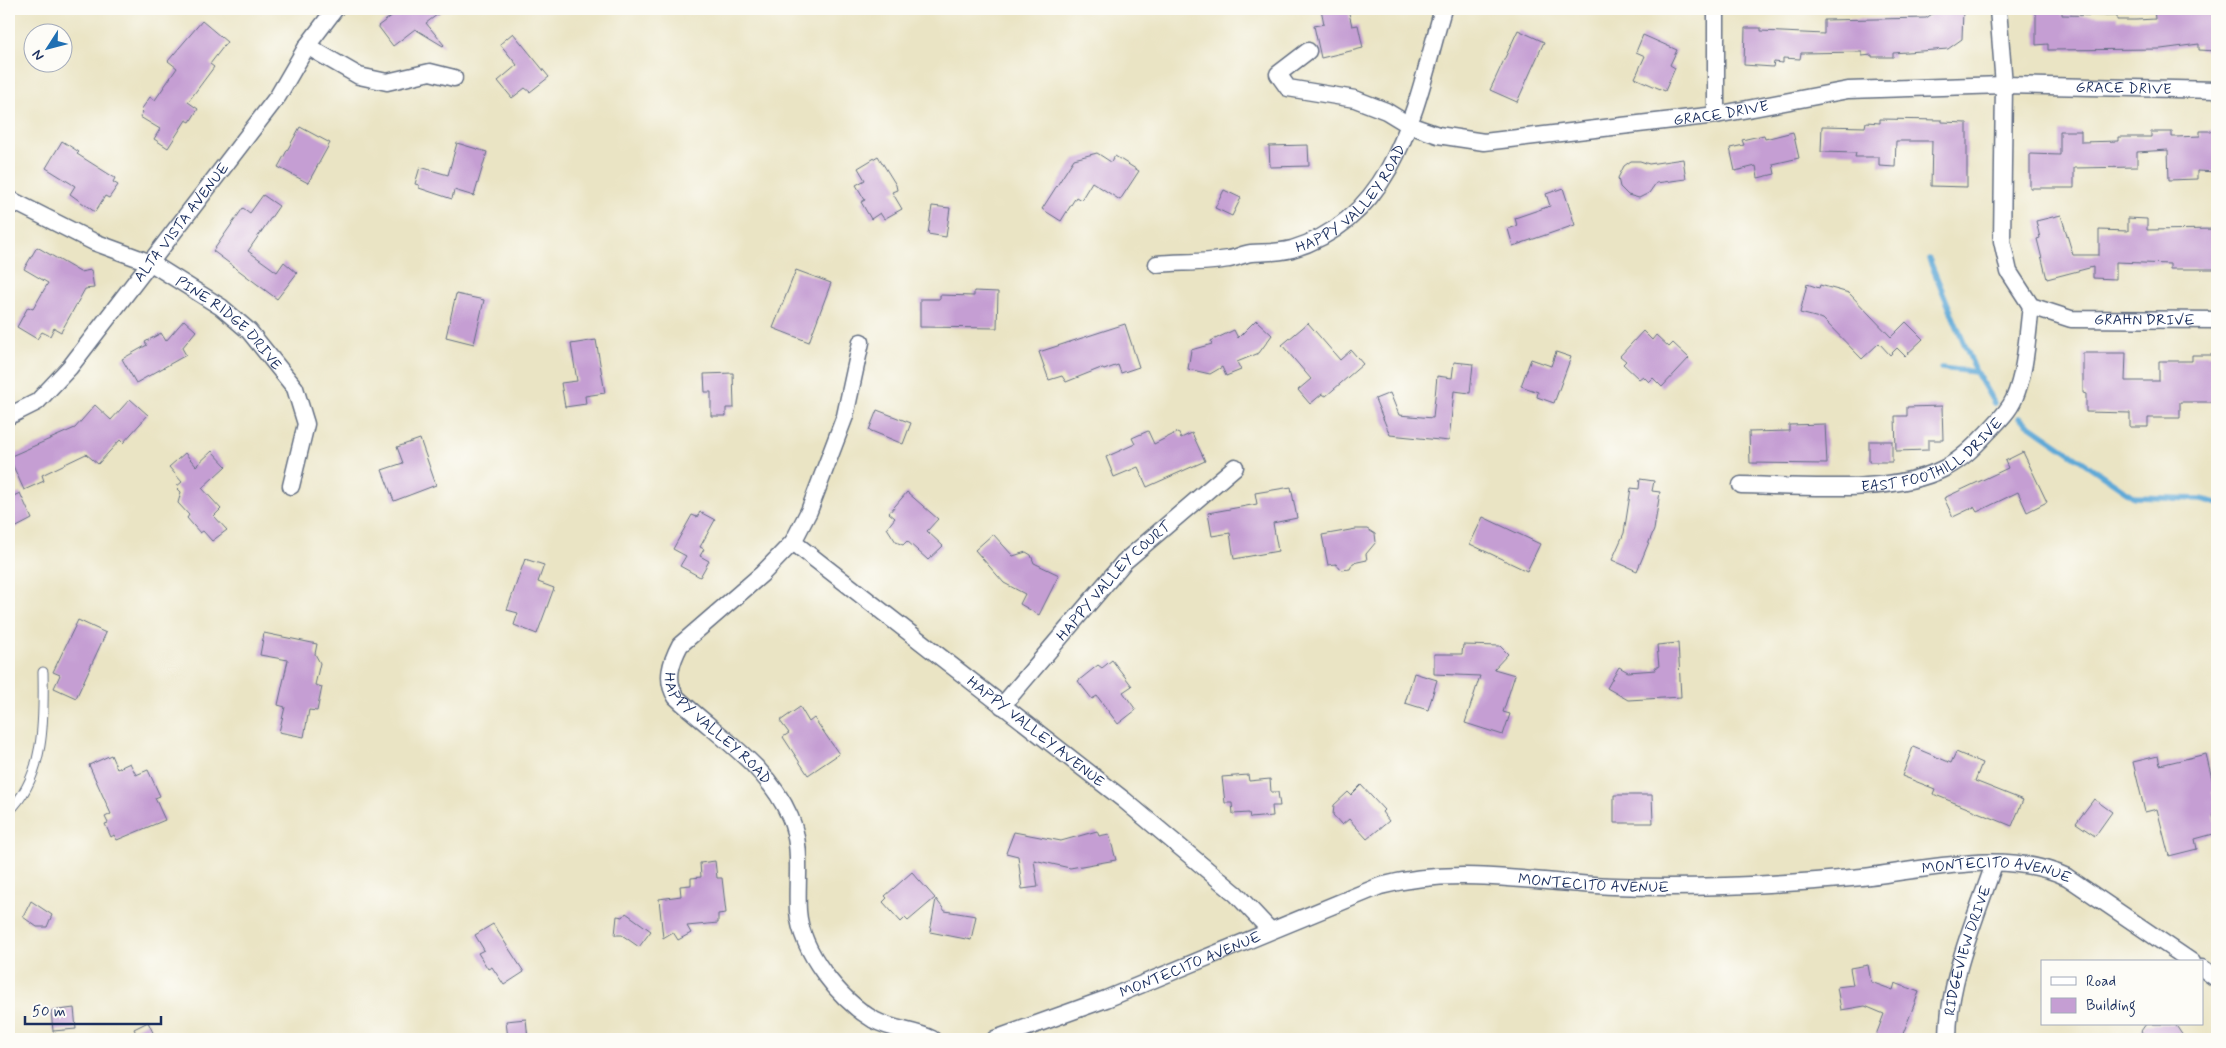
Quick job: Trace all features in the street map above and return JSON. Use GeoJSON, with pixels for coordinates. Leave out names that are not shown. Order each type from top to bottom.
{"type":"FeatureCollection","features":[{"type":"Feature","properties":{"kind":"street","name":"ALTA VISTA AVENUE"},"geometry":{"type":"LineString","coordinates":[[9,416],[37,402],[63,374],[151,263],[278,96],[307,46],[335,9]]}},
{"type":"Feature","properties":{"kind":"street","name":"HAPPY VALLEY ROAD"},"geometry":{"type":"LineString","coordinates":[[1157,264],[1229,259],[1249,253],[1270,254],[1292,249],[1325,237],[1355,215],[1376,190],[1405,138],[1443,9]]}},
{"type":"Feature","properties":{"kind":"street"},"geometry":{"type":"LineString","coordinates":[[1716,9],[1716,115]]}},
{"type":"Feature","properties":{"kind":"street"},"geometry":{"type":"LineString","coordinates":[[1998,9],[2004,85],[2002,241],[2009,272],[2031,306]]}},
{"type":"Feature","properties":{"kind":"street"},"geometry":{"type":"LineString","coordinates":[[307,46],[359,76],[387,82],[430,72],[454,78]]}},
{"type":"Feature","properties":{"kind":"street","name":"GRACE DRIVE"},"geometry":{"type":"LineString","coordinates":[[1308,51],[1278,74],[1288,88],[1355,99],[1386,111],[1409,125],[1438,135],[1484,142],[1716,115],[1848,90],[2004,85],[2217,90]]}},
{"type":"Feature","properties":{"kind":"street","name":"PINE RIDGE DRIVE"},"geometry":{"type":"LineString","coordinates":[[9,199],[94,242],[151,263],[221,307],[249,331],[295,388],[306,424],[291,486]]}},
{"type":"Feature","properties":{"kind":"street","name":"GRAHN DRIVE"},"geometry":{"type":"LineString","coordinates":[[2031,306],[2072,319],[2217,320]]}},
{"type":"Feature","properties":{"kind":"street","name":"EAST FOOTHILL DRIVE"},"geometry":{"type":"LineString","coordinates":[[1742,485],[1843,486],[1901,482],[1944,469],[1966,454],[1999,421],[2014,400],[2024,360],[2031,306]]}},
{"type":"Feature","properties":{"kind":"street","name":"HAPPY VALLEY ROAD"},"geometry":{"type":"LineString","coordinates":[[861,342],[845,416],[810,511],[793,542],[762,574],[680,645],[671,668],[670,688],[685,706],[756,767],[781,800],[790,818],[798,852],[798,912],[801,927],[814,958],[824,973],[847,998],[874,1020],[932,1039]]}},
{"type":"Feature","properties":{"kind":"street","name":"HAPPY VALLEY COURT"},"geometry":{"type":"LineString","coordinates":[[1002,706],[1124,562],[1235,467]]}},
{"type":"Feature","properties":{"kind":"street","name":"HAPPY VALLEY AVENUE"},"geometry":{"type":"LineString","coordinates":[[793,542],[1124,800],[1236,894],[1270,930]]}},
{"type":"Feature","properties":{"kind":"street","name":"MONTECITO AVENUE"},"geometry":{"type":"LineString","coordinates":[[995,1039],[1114,995],[1380,886],[1421,878],[1476,874],[1611,886],[1749,886],[1871,876],[1956,864],[1994,864],[2042,868],[2067,877],[2189,960]]}},
{"type":"Feature","properties":{"kind":"street","name":"RIDGEVIEW DRIVE"},"geometry":{"type":"LineString","coordinates":[[1948,1039],[1949,1017],[1958,976],[1994,864]]}},
{"type":"Feature","properties":{"kind":"street"},"geometry":{"type":"LineString","coordinates":[[2204,969],[2217,979]]}},
{"type":"Feature","properties":{"kind":"lane"},"geometry":{"type":"LineString","coordinates":[[9,811],[20,799],[31,780],[39,747],[44,710],[43,672]]}},
{"type":"Feature","properties":{"kind":"building"},"geometry":{"type":"Polygon","coordinates":[[[401,9],[445,9],[426,23],[444,45],[415,29],[393,46],[378,26],[401,9]]]}},
{"type":"Feature","properties":{"kind":"building"},"geometry":{"type":"Polygon","coordinates":[[[1321,9],[1348,9],[1352,26],[1358,25],[1363,48],[1321,58],[1314,26],[1324,24],[1321,9]]]}},
{"type":"Feature","properties":{"kind":"building"},"geometry":{"type":"Polygon","coordinates":[[[1940,9],[1963,9],[1962,39],[1948,49],[1893,53],[1893,57],[1862,56],[1862,52],[1801,53],[1800,59],[1783,58],[1783,63],[1774,62],[1773,67],[1744,65],[1745,28],[1761,28],[1761,31],[1824,34],[1824,20],[1926,18],[1940,9]]]}},
{"type":"Feature","properties":{"kind":"building"},"geometry":{"type":"Polygon","coordinates":[[[2036,9],[2062,9],[2062,15],[2117,16],[2117,20],[2136,20],[2155,19],[2154,9],[2216,9],[2217,51],[2199,50],[2199,44],[2161,49],[2048,50],[2048,44],[2036,45],[2036,9]]]}},
{"type":"Feature","properties":{"kind":"building"},"geometry":{"type":"Polygon","coordinates":[[[202,21],[227,42],[210,64],[214,67],[188,102],[198,109],[190,122],[186,120],[168,148],[154,139],[160,129],[140,117],[143,112],[141,110],[150,97],[155,100],[177,68],[168,61],[202,21]]]}},
{"type":"Feature","properties":{"kind":"building"},"geometry":{"type":"Polygon","coordinates":[[[1518,30],[1544,42],[1517,102],[1490,90],[1518,30]]]}},
{"type":"Feature","properties":{"kind":"building"},"geometry":{"type":"Polygon","coordinates":[[[513,33],[549,77],[530,92],[525,88],[512,98],[498,81],[517,65],[500,44],[513,33]]]}},
{"type":"Feature","properties":{"kind":"building"},"geometry":{"type":"Polygon","coordinates":[[[1643,35],[1677,50],[1670,65],[1675,68],[1665,91],[1635,78],[1645,56],[1636,52],[1643,35]]]}},
{"type":"Feature","properties":{"kind":"building"},"geometry":{"type":"Polygon","coordinates":[[[1880,119],[1942,120],[1942,122],[1967,123],[1967,187],[1931,186],[1932,141],[1896,141],[1895,167],[1879,166],[1879,157],[1855,157],[1856,153],[1821,152],[1822,126],[1865,127],[1866,122],[1880,123],[1880,119]]]}},
{"type":"Feature","properties":{"kind":"building"},"geometry":{"type":"Polygon","coordinates":[[[300,127],[330,143],[308,183],[278,167],[300,127]]]}},
{"type":"Feature","properties":{"kind":"building"},"geometry":{"type":"Polygon","coordinates":[[[2060,131],[2081,131],[2081,142],[2119,141],[2119,137],[2151,137],[2151,132],[2172,132],[2172,137],[2176,137],[2200,136],[2200,131],[2217,131],[2217,172],[2197,171],[2197,179],[2169,180],[2168,150],[2137,152],[2137,167],[2074,168],[2074,188],[2030,188],[2030,154],[2060,155],[2060,131]]]}},
{"type":"Feature","properties":{"kind":"building"},"geometry":{"type":"Polygon","coordinates":[[[1793,132],[1799,158],[1773,164],[1775,174],[1758,178],[1756,166],[1735,171],[1730,148],[1744,145],[1742,140],[1764,135],[1765,139],[1793,132]]]}},
{"type":"Feature","properties":{"kind":"building"},"geometry":{"type":"Polygon","coordinates":[[[62,141],[79,152],[77,154],[115,178],[113,182],[118,185],[109,198],[105,196],[95,212],[70,194],[75,186],[46,168],[62,141]]]}},
{"type":"Feature","properties":{"kind":"building"},"geometry":{"type":"Polygon","coordinates":[[[457,143],[487,152],[474,196],[454,190],[452,199],[419,188],[419,185],[415,184],[420,167],[448,175],[457,143]]]}},
{"type":"Feature","properties":{"kind":"building"},"geometry":{"type":"Polygon","coordinates":[[[1308,145],[1309,166],[1270,167],[1269,146],[1308,145]]]}},
{"type":"Feature","properties":{"kind":"building"},"geometry":{"type":"Polygon","coordinates":[[[1097,153],[1111,162],[1115,156],[1139,171],[1120,200],[1092,182],[1081,200],[1076,197],[1061,221],[1042,209],[1074,159],[1097,153]]]}},
{"type":"Feature","properties":{"kind":"building"},"geometry":{"type":"Polygon","coordinates":[[[878,156],[896,185],[897,190],[892,192],[902,209],[884,219],[880,213],[871,219],[861,202],[865,200],[856,185],[865,180],[858,168],[878,156]]]}},
{"type":"Feature","properties":{"kind":"building"},"geometry":{"type":"Polygon","coordinates":[[[1683,159],[1686,179],[1656,183],[1649,193],[1639,198],[1628,195],[1620,187],[1618,178],[1624,166],[1631,161],[1649,164],[1683,159]]]}},
{"type":"Feature","properties":{"kind":"building"},"geometry":{"type":"Polygon","coordinates":[[[1563,188],[1575,225],[1513,246],[1508,229],[1517,226],[1515,218],[1550,206],[1546,194],[1563,188]]]}},
{"type":"Feature","properties":{"kind":"building"},"geometry":{"type":"Polygon","coordinates":[[[1224,190],[1241,198],[1232,216],[1215,208],[1224,190]]]}},
{"type":"Feature","properties":{"kind":"building"},"geometry":{"type":"Polygon","coordinates":[[[263,195],[279,206],[248,251],[277,272],[284,262],[297,273],[277,299],[213,251],[243,208],[250,213],[263,195]]]}},
{"type":"Feature","properties":{"kind":"building"},"geometry":{"type":"Polygon","coordinates":[[[932,206],[950,208],[946,237],[928,234],[932,206]]]}},
{"type":"Feature","properties":{"kind":"building"},"geometry":{"type":"Polygon","coordinates":[[[2061,215],[2073,255],[2099,255],[2099,230],[2128,231],[2128,218],[2147,219],[2147,230],[2217,229],[2217,269],[2170,269],[2170,264],[2116,262],[2116,279],[2093,278],[2093,267],[2047,279],[2037,239],[2040,238],[2036,221],[2061,215]]]}},
{"type":"Feature","properties":{"kind":"building"},"geometry":{"type":"Polygon","coordinates":[[[37,247],[80,272],[91,270],[94,288],[85,289],[61,332],[54,328],[50,336],[42,332],[37,339],[17,327],[28,307],[33,309],[48,283],[24,269],[37,247]]]}},
{"type":"Feature","properties":{"kind":"building"},"geometry":{"type":"Polygon","coordinates":[[[796,270],[831,283],[809,342],[773,328],[796,270]]]}},
{"type":"Feature","properties":{"kind":"building"},"geometry":{"type":"Polygon","coordinates":[[[1807,284],[1819,288],[1820,285],[1849,293],[1891,337],[1906,322],[1923,339],[1905,356],[1897,348],[1890,355],[1879,343],[1862,359],[1823,319],[1800,313],[1807,284]]]}},
{"type":"Feature","properties":{"kind":"building"},"geometry":{"type":"Polygon","coordinates":[[[974,291],[998,292],[997,328],[920,327],[920,299],[940,299],[940,295],[974,296],[974,291]]]}},
{"type":"Feature","properties":{"kind":"building"},"geometry":{"type":"Polygon","coordinates":[[[456,294],[484,300],[474,344],[446,337],[456,294]]]}},
{"type":"Feature","properties":{"kind":"building"},"geometry":{"type":"Polygon","coordinates":[[[184,320],[196,331],[182,348],[186,355],[136,383],[122,359],[147,345],[145,342],[161,333],[166,341],[184,320]]]}},
{"type":"Feature","properties":{"kind":"building"},"geometry":{"type":"Polygon","coordinates":[[[1256,320],[1272,335],[1259,353],[1237,362],[1241,370],[1226,376],[1222,367],[1210,374],[1188,369],[1191,350],[1212,344],[1211,341],[1234,330],[1238,338],[1256,320]]]}},
{"type":"Feature","properties":{"kind":"building"},"geometry":{"type":"Polygon","coordinates":[[[1308,323],[1340,360],[1351,350],[1363,364],[1326,396],[1322,394],[1310,404],[1298,390],[1311,379],[1282,345],[1308,323]]]}},
{"type":"Feature","properties":{"kind":"building"},"geometry":{"type":"Polygon","coordinates":[[[1125,324],[1139,367],[1121,373],[1118,365],[1104,370],[1101,368],[1066,382],[1062,376],[1049,380],[1039,352],[1125,324]]]}},
{"type":"Feature","properties":{"kind":"building"},"geometry":{"type":"Polygon","coordinates":[[[1643,331],[1652,340],[1656,335],[1669,347],[1673,343],[1689,358],[1662,387],[1653,378],[1649,382],[1643,376],[1639,379],[1623,364],[1626,361],[1620,356],[1643,331]]]}},
{"type":"Feature","properties":{"kind":"building"},"geometry":{"type":"Polygon","coordinates":[[[596,340],[605,393],[585,396],[586,404],[565,407],[561,383],[577,381],[571,344],[596,340]]]}},
{"type":"Feature","properties":{"kind":"building"},"geometry":{"type":"Polygon","coordinates":[[[1556,352],[1571,357],[1554,403],[1537,397],[1538,392],[1521,386],[1531,359],[1551,366],[1556,352]]]}},
{"type":"Feature","properties":{"kind":"building"},"geometry":{"type":"Polygon","coordinates":[[[2083,353],[2126,353],[2125,381],[2159,381],[2159,361],[2192,361],[2192,355],[2217,355],[2217,402],[2180,402],[2180,418],[2148,418],[2148,427],[2130,427],[2130,413],[2086,412],[2086,394],[2083,393],[2083,353]]]}},
{"type":"Feature","properties":{"kind":"building"},"geometry":{"type":"Polygon","coordinates":[[[1454,362],[1473,364],[1470,393],[1454,391],[1449,441],[1390,435],[1375,399],[1390,393],[1399,415],[1433,418],[1437,376],[1452,378],[1454,362]]]}},
{"type":"Feature","properties":{"kind":"building"},"geometry":{"type":"Polygon","coordinates":[[[733,373],[734,408],[726,408],[726,416],[711,416],[711,392],[705,392],[704,374],[733,373]]]}},
{"type":"Feature","properties":{"kind":"building"},"geometry":{"type":"Polygon","coordinates":[[[130,399],[148,415],[123,443],[120,440],[98,464],[86,454],[42,475],[44,481],[24,490],[9,457],[75,428],[95,405],[111,420],[130,399]]]}},
{"type":"Feature","properties":{"kind":"building"},"geometry":{"type":"Polygon","coordinates":[[[1942,406],[1943,440],[1928,440],[1928,450],[1896,451],[1895,416],[1907,416],[1907,407],[1942,406]]]}},
{"type":"Feature","properties":{"kind":"building"},"geometry":{"type":"Polygon","coordinates":[[[877,410],[911,423],[903,444],[869,430],[877,410]]]}},
{"type":"Feature","properties":{"kind":"building"},"geometry":{"type":"Polygon","coordinates":[[[1825,424],[1827,464],[1750,463],[1749,432],[1789,431],[1789,425],[1825,424]]]}},
{"type":"Feature","properties":{"kind":"building"},"geometry":{"type":"Polygon","coordinates":[[[1148,431],[1154,444],[1178,432],[1181,438],[1192,433],[1205,461],[1147,487],[1138,467],[1114,477],[1106,457],[1135,444],[1132,438],[1148,431]]]}},
{"type":"Feature","properties":{"kind":"building"},"geometry":{"type":"Polygon","coordinates":[[[420,439],[436,485],[394,501],[382,470],[403,463],[397,447],[420,439]]]}},
{"type":"Feature","properties":{"kind":"building"},"geometry":{"type":"Polygon","coordinates":[[[1869,441],[1892,441],[1892,462],[1869,462],[1869,441]]]}},
{"type":"Feature","properties":{"kind":"building"},"geometry":{"type":"Polygon","coordinates":[[[212,451],[226,466],[202,488],[221,509],[214,516],[227,530],[212,541],[203,531],[200,533],[187,518],[189,515],[178,503],[181,492],[176,487],[182,482],[169,467],[185,453],[196,466],[212,451]]]}},
{"type":"Feature","properties":{"kind":"building"},"geometry":{"type":"Polygon","coordinates":[[[2023,452],[2047,502],[2027,512],[2018,492],[1977,512],[1974,507],[1953,517],[1944,498],[2008,468],[2005,461],[2023,452]]]}},
{"type":"Feature","properties":{"kind":"building"},"geometry":{"type":"Polygon","coordinates":[[[1640,479],[1654,481],[1652,491],[1660,492],[1654,530],[1637,571],[1612,560],[1624,533],[1631,488],[1639,489],[1640,479]]]}},
{"type":"Feature","properties":{"kind":"building"},"geometry":{"type":"Polygon","coordinates":[[[1291,487],[1297,518],[1273,523],[1278,551],[1234,559],[1230,533],[1212,536],[1208,513],[1257,504],[1255,493],[1291,487]]]}},
{"type":"Feature","properties":{"kind":"building"},"geometry":{"type":"Polygon","coordinates":[[[907,492],[938,519],[927,531],[943,546],[928,560],[907,541],[903,545],[896,542],[887,528],[895,518],[889,513],[907,492]]]}},
{"type":"Feature","properties":{"kind":"building"},"geometry":{"type":"Polygon","coordinates":[[[20,493],[32,519],[9,531],[9,498],[20,493]]]}},
{"type":"Feature","properties":{"kind":"building"},"geometry":{"type":"Polygon","coordinates":[[[700,512],[715,520],[700,547],[704,549],[700,556],[709,561],[700,577],[680,566],[686,556],[673,549],[692,515],[697,517],[700,512]]]}},
{"type":"Feature","properties":{"kind":"building"},"geometry":{"type":"Polygon","coordinates":[[[1483,517],[1540,544],[1527,571],[1470,544],[1483,517]]]}},
{"type":"Feature","properties":{"kind":"building"},"geometry":{"type":"Polygon","coordinates":[[[1367,529],[1375,534],[1376,542],[1366,554],[1367,560],[1353,563],[1350,569],[1341,570],[1336,564],[1328,565],[1322,535],[1367,529]]]}},
{"type":"Feature","properties":{"kind":"building"},"geometry":{"type":"Polygon","coordinates":[[[993,534],[1013,556],[1026,552],[1031,555],[1034,563],[1059,575],[1039,615],[1020,604],[1025,594],[1004,583],[975,550],[993,534]]]}},
{"type":"Feature","properties":{"kind":"building"},"geometry":{"type":"Polygon","coordinates":[[[525,559],[544,565],[538,582],[554,588],[537,634],[514,625],[518,613],[507,610],[525,559]]]}},
{"type":"Feature","properties":{"kind":"building"},"geometry":{"type":"Polygon","coordinates":[[[78,620],[106,633],[76,698],[54,688],[60,675],[53,672],[78,620]]]}},
{"type":"Feature","properties":{"kind":"building"},"geometry":{"type":"Polygon","coordinates":[[[264,633],[317,644],[315,654],[320,663],[315,685],[322,687],[317,711],[309,710],[304,737],[279,732],[285,707],[278,705],[288,660],[260,655],[264,633]]]}},
{"type":"Feature","properties":{"kind":"building"},"geometry":{"type":"Polygon","coordinates":[[[1678,643],[1681,697],[1628,700],[1607,688],[1619,667],[1628,672],[1656,670],[1655,667],[1659,667],[1657,645],[1678,643]]]}},
{"type":"Feature","properties":{"kind":"building"},"geometry":{"type":"Polygon","coordinates":[[[1463,645],[1500,646],[1508,654],[1494,669],[1515,675],[1503,712],[1510,714],[1503,735],[1465,723],[1480,676],[1434,674],[1434,654],[1462,654],[1463,645]]]}},
{"type":"Feature","properties":{"kind":"building"},"geometry":{"type":"Polygon","coordinates":[[[1112,660],[1132,686],[1123,692],[1136,710],[1118,724],[1097,696],[1092,699],[1078,681],[1098,665],[1102,668],[1112,660]]]}},
{"type":"Feature","properties":{"kind":"building"},"geometry":{"type":"Polygon","coordinates":[[[1414,673],[1437,680],[1428,710],[1405,703],[1414,673]]]}},
{"type":"Feature","properties":{"kind":"building"},"geometry":{"type":"Polygon","coordinates":[[[800,707],[809,722],[814,718],[839,754],[808,775],[783,737],[789,733],[780,721],[800,707]]]}},
{"type":"Feature","properties":{"kind":"building"},"geometry":{"type":"Polygon","coordinates":[[[1913,747],[1951,763],[1956,752],[1982,763],[1975,781],[2023,800],[2012,826],[1933,794],[1935,789],[1902,776],[1913,747]]]}},
{"type":"Feature","properties":{"kind":"building"},"geometry":{"type":"Polygon","coordinates":[[[2206,754],[2215,791],[2212,792],[2217,813],[2213,814],[2217,833],[2195,839],[2197,849],[2169,856],[2157,809],[2145,812],[2133,762],[2158,756],[2160,765],[2206,754]]]}},
{"type":"Feature","properties":{"kind":"building"},"geometry":{"type":"Polygon","coordinates":[[[111,755],[117,769],[130,763],[136,775],[148,770],[160,796],[155,798],[165,820],[117,840],[114,835],[111,837],[105,824],[108,823],[105,817],[111,814],[89,765],[111,755]]]}},
{"type":"Feature","properties":{"kind":"building"},"geometry":{"type":"Polygon","coordinates":[[[1248,775],[1249,781],[1270,779],[1271,792],[1278,792],[1280,806],[1272,806],[1273,816],[1250,818],[1249,813],[1233,814],[1232,803],[1225,803],[1222,777],[1248,775]]]}},
{"type":"Feature","properties":{"kind":"building"},"geometry":{"type":"Polygon","coordinates":[[[1361,785],[1384,810],[1382,812],[1389,821],[1367,839],[1349,819],[1342,825],[1333,815],[1334,805],[1348,792],[1351,795],[1361,785]]]}},
{"type":"Feature","properties":{"kind":"building"},"geometry":{"type":"Polygon","coordinates":[[[1614,795],[1652,795],[1653,823],[1614,823],[1614,795]]]}},
{"type":"Feature","properties":{"kind":"building"},"geometry":{"type":"Polygon","coordinates":[[[2094,799],[2112,812],[2095,836],[2076,823],[2094,799]]]}},
{"type":"Feature","properties":{"kind":"building"},"geometry":{"type":"Polygon","coordinates":[[[1097,831],[1099,836],[1109,834],[1116,860],[1070,868],[1034,860],[1038,887],[1022,889],[1018,856],[1006,853],[1014,832],[1061,841],[1097,831]]]}},
{"type":"Feature","properties":{"kind":"building"},"geometry":{"type":"Polygon","coordinates":[[[715,861],[717,878],[722,878],[726,913],[718,914],[718,923],[687,926],[691,933],[678,940],[673,932],[663,938],[659,899],[681,896],[680,886],[691,885],[691,878],[701,877],[700,863],[715,861]]]}},
{"type":"Feature","properties":{"kind":"building"},"geometry":{"type":"Polygon","coordinates":[[[912,872],[935,898],[908,921],[905,918],[901,922],[883,902],[887,898],[885,896],[912,872]]]}},
{"type":"Feature","properties":{"kind":"building"},"geometry":{"type":"Polygon","coordinates":[[[936,899],[945,911],[976,916],[971,940],[930,932],[936,899]]]}},
{"type":"Feature","properties":{"kind":"building"},"geometry":{"type":"Polygon","coordinates":[[[31,901],[52,915],[47,927],[37,927],[23,917],[31,901]]]}},
{"type":"Feature","properties":{"kind":"building"},"geometry":{"type":"Polygon","coordinates":[[[626,913],[651,931],[639,947],[622,935],[615,935],[617,916],[623,917],[626,913]]]}},
{"type":"Feature","properties":{"kind":"building"},"geometry":{"type":"Polygon","coordinates":[[[493,924],[524,972],[504,985],[492,967],[488,969],[478,953],[484,950],[475,935],[493,924]]]}},
{"type":"Feature","properties":{"kind":"building"},"geometry":{"type":"Polygon","coordinates":[[[1868,965],[1871,982],[1893,990],[1895,983],[1919,992],[1901,1039],[1889,1039],[1876,1035],[1884,1014],[1865,1006],[1841,1010],[1837,987],[1853,985],[1850,968],[1868,965]]]}},
{"type":"Feature","properties":{"kind":"building"},"geometry":{"type":"Polygon","coordinates":[[[74,1008],[76,1029],[53,1031],[51,1011],[74,1008]]]}},
{"type":"Feature","properties":{"kind":"building"},"geometry":{"type":"Polygon","coordinates":[[[526,1019],[528,1039],[508,1039],[506,1021],[526,1019]]]}},
{"type":"Feature","properties":{"kind":"building"},"geometry":{"type":"Polygon","coordinates":[[[148,1022],[156,1039],[139,1039],[134,1029],[148,1022]]]}},
{"type":"Feature","properties":{"kind":"building"},"geometry":{"type":"Polygon","coordinates":[[[2145,1026],[2176,1026],[2185,1039],[2146,1039],[2141,1031],[2145,1026]]]}},
{"type":"Feature","properties":{"kind":"waterway"},"geometry":{"type":"LineString","coordinates":[[1929,259],[1976,372]]}},
{"type":"Feature","properties":{"kind":"waterway"},"geometry":{"type":"LineString","coordinates":[[1941,368],[1976,372],[1994,403]]}},
{"type":"Feature","properties":{"kind":"waterway"},"geometry":{"type":"LineString","coordinates":[[2019,418],[2134,497],[2201,499],[2217,503]]}}]}
